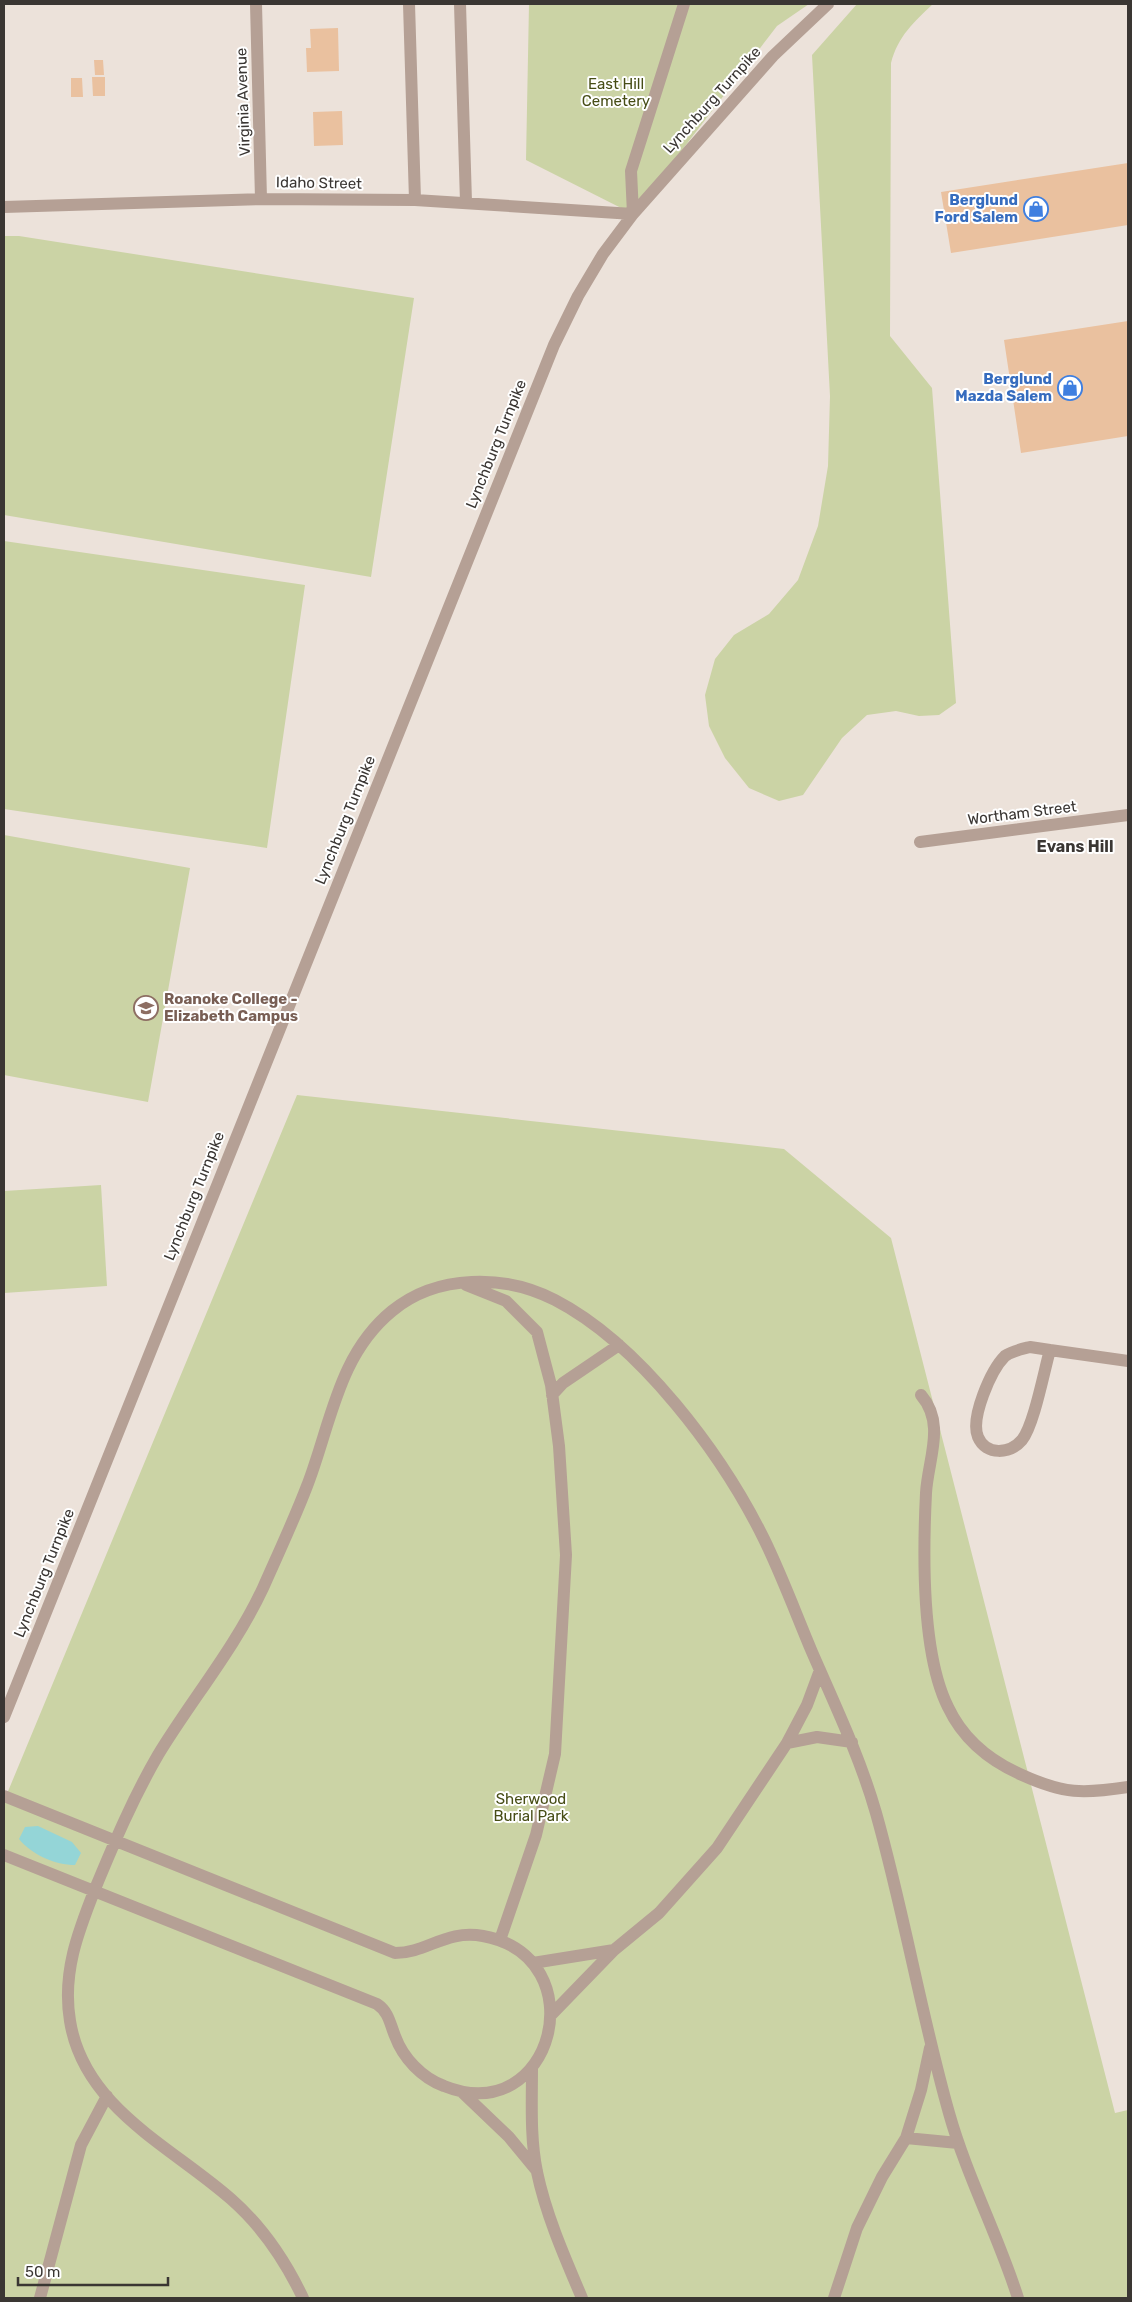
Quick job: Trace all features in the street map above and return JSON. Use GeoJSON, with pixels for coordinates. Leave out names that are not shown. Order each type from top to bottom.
{"type":"FeatureCollection","features":[{"type":"Feature","properties":{"kind":"street","name":"Virginia Avenue"},"geometry":{"type":"LineString","coordinates":[[256,4],[261,199]]}},
{"type":"Feature","properties":{"kind":"street"},"geometry":{"type":"LineString","coordinates":[[409,4],[415,200]]}},
{"type":"Feature","properties":{"kind":"street"},"geometry":{"type":"LineString","coordinates":[[460,4],[466,202]]}},
{"type":"Feature","properties":{"kind":"street"},"geometry":{"type":"LineString","coordinates":[[633,214],[631,171],[684,4]]}},
{"type":"Feature","properties":{"kind":"street","name":"Lynchburg Turnpike"},"geometry":{"type":"LineString","coordinates":[[4,1717],[554,345],[578,296],[598,262],[633,214],[774,56],[828,4]]}},
{"type":"Feature","properties":{"kind":"street","name":"Idaho Street"},"geometry":{"type":"LineString","coordinates":[[4,207],[261,199],[415,200],[633,214]]}},
{"type":"Feature","properties":{"kind":"street","name":"Wortham Street"},"geometry":{"type":"LineString","coordinates":[[920,842],[1128,815]]}},
{"type":"Feature","properties":{"kind":"street"},"geometry":{"type":"LineString","coordinates":[[303,2298],[288,2266],[263,2232],[237,2204],[204,2176],[142,2132],[107,2096],[89,2073],[78,2051],[70,2025],[67,1996],[68,1973],[74,1943],[130,1805],[160,1752],[226,1652],[257,1600],[310,1480],[340,1382],[354,1356],[367,1336],[390,1312],[411,1298],[434,1288],[461,1283],[502,1282],[532,1288],[583,1315],[650,1374],[695,1430],[730,1481],[762,1535],[852,1742],[874,1806],[896,1885],[931,2045],[958,2142],[1005,2258],[1018,2298]]}},
{"type":"Feature","properties":{"kind":"street"},"geometry":{"type":"LineString","coordinates":[[461,1283],[506,1301],[536,1332],[552,1396],[559,1446],[566,1555],[555,1754],[536,1835],[500,1940]]}},
{"type":"Feature","properties":{"kind":"street"},"geometry":{"type":"LineString","coordinates":[[552,1396],[563,1383],[619,1345]]}},
{"type":"Feature","properties":{"kind":"street"},"geometry":{"type":"LineString","coordinates":[[1050,1350],[1022,1439],[1013,1448],[1002,1452],[984,1445],[978,1437],[976,1425],[978,1409],[990,1379],[1005,1357],[1015,1351],[1030,1347],[1128,1361]]}},
{"type":"Feature","properties":{"kind":"street"},"geometry":{"type":"LineString","coordinates":[[922,1395],[930,1406],[935,1424],[926,1490],[924,1530],[931,1644],[938,1681],[948,1707],[964,1733],[982,1752],[1009,1769],[1041,1784],[1072,1792],[1099,1792],[1128,1787]]}},
{"type":"Feature","properties":{"kind":"street"},"geometry":{"type":"LineString","coordinates":[[551,2015],[614,1950],[659,1913],[717,1848],[787,1743],[807,1705],[820,1670]]}},
{"type":"Feature","properties":{"kind":"street"},"geometry":{"type":"LineString","coordinates":[[787,1743],[817,1736],[852,1742]]}},
{"type":"Feature","properties":{"kind":"street"},"geometry":{"type":"LineString","coordinates":[[4,1796],[395,1953],[408,1953],[437,1940],[459,1935],[480,1936],[500,1940],[517,1948],[533,1963],[548,1990],[551,2015],[548,2036],[541,2056],[521,2078],[499,2091],[482,2095],[464,2094],[441,2086],[425,2076],[408,2060],[396,2038],[387,2013],[377,2004],[4,1855]]}},
{"type":"Feature","properties":{"kind":"street"},"geometry":{"type":"LineString","coordinates":[[533,1963],[614,1950]]}},
{"type":"Feature","properties":{"kind":"street"},"geometry":{"type":"LineString","coordinates":[[834,2298],[857,2228],[882,2177],[906,2138],[921,2090],[931,2045]]}},
{"type":"Feature","properties":{"kind":"street"},"geometry":{"type":"LineString","coordinates":[[532,2068],[532,2126],[536,2172],[561,2247],[582,2298]]}},
{"type":"Feature","properties":{"kind":"street"},"geometry":{"type":"LineString","coordinates":[[464,2094],[509,2137],[536,2172]]}},
{"type":"Feature","properties":{"kind":"street"},"geometry":{"type":"LineString","coordinates":[[40,2298],[81,2145],[107,2096]]}},
{"type":"Feature","properties":{"kind":"street"},"geometry":{"type":"LineString","coordinates":[[906,2138],[958,2142]]}},
{"type":"Feature","properties":{"kind":"green space","name":"East Hill Cemetery"},"geometry":{"type":"Polygon","coordinates":[[[529,4],[809,4],[777,26],[633,214],[526,160],[529,4]]]}},
{"type":"Feature","properties":{"kind":"green space"},"geometry":{"type":"Polygon","coordinates":[[[857,4],[933,4],[913,23],[902,37],[891,63],[890,336],[932,388],[956,703],[939,715],[919,716],[896,711],[867,715],[842,738],[803,795],[779,801],[749,788],[725,758],[709,726],[705,695],[715,659],[734,635],[769,614],[798,580],[818,526],[828,466],[830,396],[812,55],[857,4]]]}},
{"type":"Feature","properties":{"kind":"green space"},"geometry":{"type":"Polygon","coordinates":[[[4,236],[19,236],[414,298],[371,577],[4,515],[4,236]]]}},
{"type":"Feature","properties":{"kind":"green space"},"geometry":{"type":"Polygon","coordinates":[[[4,541],[305,585],[267,848],[4,809],[4,541]]]}},
{"type":"Feature","properties":{"kind":"green space"},"geometry":{"type":"Polygon","coordinates":[[[4,835],[190,868],[148,1102],[4,1075],[4,835]]]}},
{"type":"Feature","properties":{"kind":"green space","name":"Sherwood Burial Park"},"geometry":{"type":"Polygon","coordinates":[[[297,1095],[784,1149],[891,1238],[1115,2113],[1128,2110],[1128,2298],[4,2298],[4,1801],[297,1095]]]}},
{"type":"Feature","properties":{"kind":"green space"},"geometry":{"type":"Polygon","coordinates":[[[101,1185],[107,1286],[4,1293],[4,1191],[101,1185]]]}},
{"type":"Feature","properties":{"kind":"water"},"geometry":{"type":"Polygon","coordinates":[[[38,1826],[72,1842],[81,1853],[75,1865],[67,1865],[44,1858],[24,1845],[19,1839],[25,1827],[38,1826]]]}},
{"type":"Feature","properties":{"kind":"building"},"geometry":{"type":"Polygon","coordinates":[[[338,28],[339,71],[307,72],[306,48],[311,48],[310,29],[338,28]]]}},
{"type":"Feature","properties":{"kind":"building"},"geometry":{"type":"Polygon","coordinates":[[[94,60],[103,60],[104,75],[95,75],[94,60]]]}},
{"type":"Feature","properties":{"kind":"building"},"geometry":{"type":"Polygon","coordinates":[[[92,77],[105,77],[105,96],[93,96],[92,77]]]}},
{"type":"Feature","properties":{"kind":"building"},"geometry":{"type":"Polygon","coordinates":[[[71,78],[82,78],[83,97],[71,97],[71,78]]]}},
{"type":"Feature","properties":{"kind":"building"},"geometry":{"type":"Polygon","coordinates":[[[342,111],[343,145],[314,146],[313,112],[342,111]]]}},
{"type":"Feature","properties":{"kind":"building","name":"Berglund Ford Salem"},"geometry":{"type":"Polygon","coordinates":[[[1128,163],[1128,225],[951,253],[941,192],[1128,163]]]}},
{"type":"Feature","properties":{"kind":"building","name":"Berglund Mazda Salem"},"geometry":{"type":"Polygon","coordinates":[[[1128,321],[1128,436],[1021,453],[1004,340],[1128,321]]]}},
{"type":"Feature","properties":{"kind":"place","name":"Berglund Ford Salem"},"geometry":{"type":"Point","coordinates":[1036,209]}},
{"type":"Feature","properties":{"kind":"place","name":"Berglund Mazda Salem"},"geometry":{"type":"Point","coordinates":[1070,388]}},
{"type":"Feature","properties":{"kind":"place","name":"Roanoke College - Elizabeth Campus"},"geometry":{"type":"Point","coordinates":[146,1008]}},
{"type":"Feature","properties":{"kind":"district","name":"Evans Hill"},"geometry":{"type":"Point","coordinates":[1075,846]}}]}
